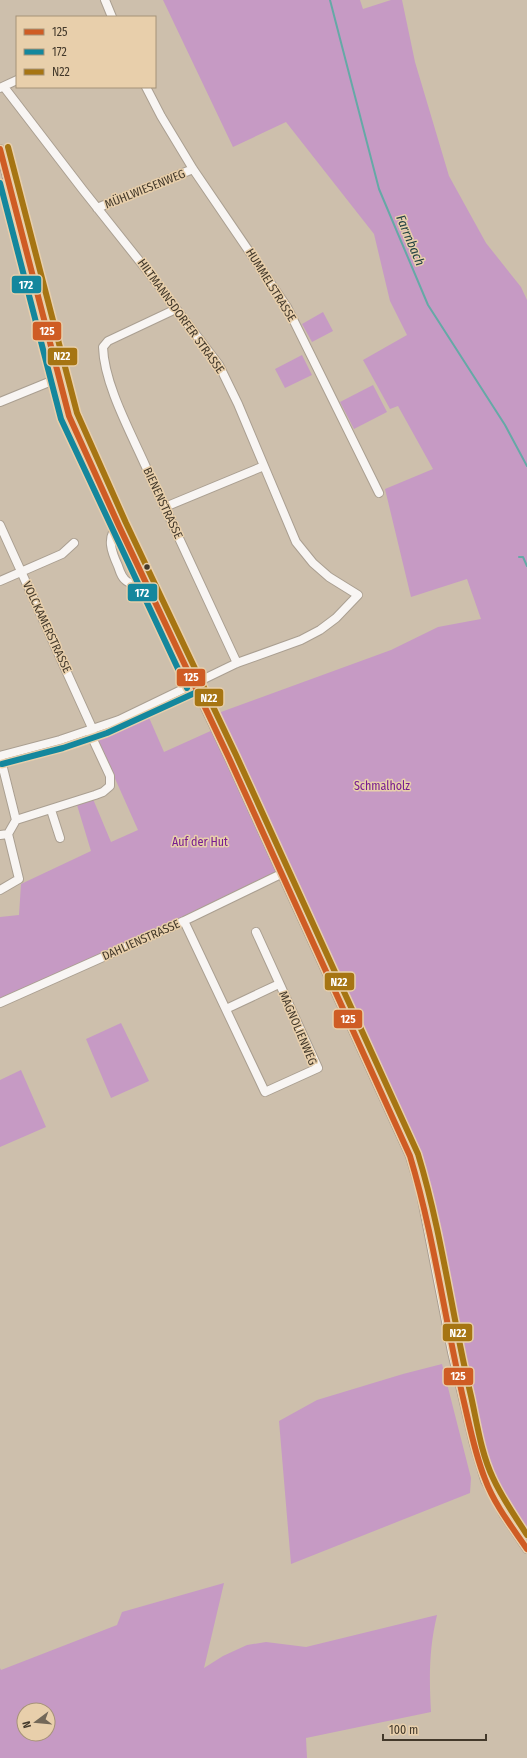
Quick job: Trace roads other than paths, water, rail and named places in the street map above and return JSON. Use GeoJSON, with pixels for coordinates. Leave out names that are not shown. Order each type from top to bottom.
{"type":"FeatureCollection","features":[{"type":"Feature","properties":{"kind":"street"},"geometry":{"type":"LineString","coordinates":[[105,0],[112,16]]}},
{"type":"Feature","properties":{"kind":"street"},"geometry":{"type":"LineString","coordinates":[[2,88],[16,81]]}},
{"type":"Feature","properties":{"kind":"street","name":"HILTMANNSDORFER STRASSE"},"geometry":{"type":"LineString","coordinates":[[2,88],[150,272],[219,366],[238,404],[292,534],[301,548],[313,563],[329,577],[358,595],[336,618],[320,630],[301,640],[237,663]]}},
{"type":"Feature","properties":{"kind":"street","name":"HUMMELSTRASSE"},"geometry":{"type":"LineString","coordinates":[[147,88],[161,116],[193,169],[287,307],[379,493]]}},
{"type":"Feature","properties":{"kind":"street"},"geometry":{"type":"LineString","coordinates":[[0,149],[69,416],[194,684],[410,1156],[422,1196],[452,1352],[484,1480],[504,1515],[527,1549]]}},
{"type":"Feature","properties":{"kind":"street","name":"MÜHLWIESENWEG"},"geometry":{"type":"LineString","coordinates":[[97,208],[193,169]]}},
{"type":"Feature","properties":{"kind":"street"},"geometry":{"type":"LineString","coordinates":[[0,187],[9,184]]}},
{"type":"Feature","properties":{"kind":"street","name":"BIENENSTRASSE"},"geometry":{"type":"LineString","coordinates":[[176,309],[108,341],[103,347],[103,358],[113,391],[237,663]]}},
{"type":"Feature","properties":{"kind":"street"},"geometry":{"type":"LineString","coordinates":[[0,402],[59,378]]}},
{"type":"Feature","properties":{"kind":"street"},"geometry":{"type":"LineString","coordinates":[[165,507],[264,466]]}},
{"type":"Feature","properties":{"kind":"street","name":"VOLCKAMERSTRASSE"},"geometry":{"type":"LineString","coordinates":[[0,525],[22,572],[110,776],[110,786],[103,792],[51,810]]}},
{"type":"Feature","properties":{"kind":"street"},"geometry":{"type":"LineString","coordinates":[[119,526],[112,533],[111,545],[112,554],[122,576],[126,581],[132,584],[146,582]]}},
{"type":"Feature","properties":{"kind":"street"},"geometry":{"type":"LineString","coordinates":[[0,581],[62,554],[74,543]]}},
{"type":"Feature","properties":{"kind":"street"},"geometry":{"type":"LineString","coordinates":[[16,820],[0,756],[44,745],[120,720],[237,663]]}},
{"type":"Feature","properties":{"kind":"street"},"geometry":{"type":"LineString","coordinates":[[0,890],[19,879],[4,835],[16,820],[51,810],[60,838]]}},
{"type":"Feature","properties":{"kind":"street","name":"DAHLIENSTRASSE"},"geometry":{"type":"LineString","coordinates":[[0,1003],[184,921],[281,874]]}},
{"type":"Feature","properties":{"kind":"street","name":"MAGNOLIENWEG"},"geometry":{"type":"LineString","coordinates":[[184,921],[265,1092],[318,1068],[256,932]]}},
{"type":"Feature","properties":{"kind":"street","name":"MAGNOLIENWEG"},"geometry":{"type":"LineString","coordinates":[[226,1009],[279,984]]}},
{"type":"Feature","properties":{"kind":"waterway","name":"Farrnbach"},"geometry":{"type":"LineString","coordinates":[[330,0],[379,189],[428,305],[505,425],[527,466]]}},
{"type":"Feature","properties":{"kind":"waterway"},"geometry":{"type":"LineString","coordinates":[[519,557],[523,557],[527,566]]}},
{"type":"Feature","properties":{"kind":"park label","name":"Schmalholz"},"geometry":{"type":"Point","coordinates":[382,786]}},
{"type":"Feature","properties":{"kind":"park label","name":"Auf der Hut"},"geometry":{"type":"Point","coordinates":[200,842]}}]}
